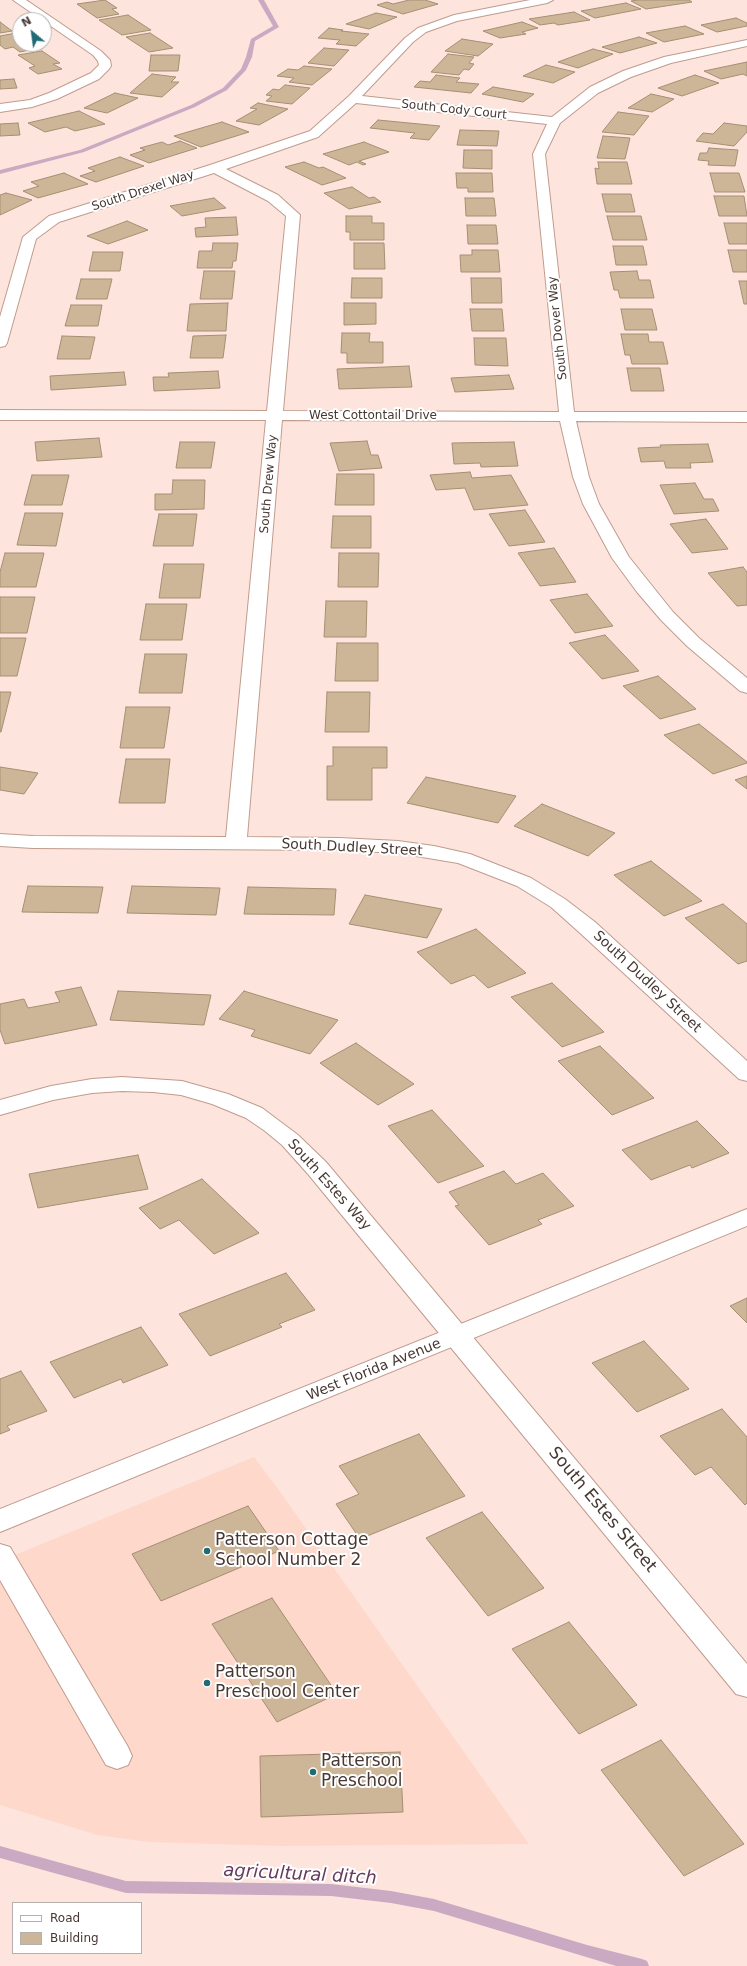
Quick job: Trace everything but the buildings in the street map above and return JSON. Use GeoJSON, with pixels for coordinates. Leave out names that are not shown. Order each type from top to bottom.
{"type":"FeatureCollection","features":[{"type":"Feature","properties":{"kind":"street"},"geometry":{"type":"LineString","coordinates":[[0,108],[27,104],[53,96],[97,74],[105,66],[104,60],[97,53],[20,0]]}},
{"type":"Feature","properties":{"kind":"street","name":"South Drexel Way"},"geometry":{"type":"LineString","coordinates":[[0,343],[30,237],[54,219],[215,168],[314,134],[353,99],[409,40],[431,26],[468,14],[547,0]]}},
{"type":"Feature","properties":{"kind":"street","name":"South Dover Way"},"geometry":{"type":"LineString","coordinates":[[747,43],[668,60],[627,74],[594,90],[555,121],[539,154],[567,417],[581,477],[606,532],[621,558],[643,588],[667,616],[694,642],[747,687]]}},
{"type":"Feature","properties":{"kind":"street","name":"South Cody Court"},"geometry":{"type":"LineString","coordinates":[[353,99],[555,121]]}},
{"type":"Feature","properties":{"kind":"street","name":"South Drew Way"},"geometry":{"type":"LineString","coordinates":[[215,168],[273,198],[293,215],[236,844]]}},
{"type":"Feature","properties":{"kind":"street","name":"West Cottontail Drive"},"geometry":{"type":"LineString","coordinates":[[0,415],[747,417]]}},
{"type":"Feature","properties":{"kind":"street","name":"South Dudley Street"},"geometry":{"type":"LineString","coordinates":[[0,840],[33,842],[348,845],[398,847],[434,852],[491,868],[524,882],[558,903],[582,922],[747,1074]]}},
{"type":"Feature","properties":{"kind":"street","name":"South Estes Way"},"geometry":{"type":"LineString","coordinates":[[0,1108],[67,1089],[122,1084],[182,1088],[220,1099],[254,1113],[290,1140],[307,1157],[458,1336]]}},
{"type":"Feature","properties":{"kind":"street","name":"West Florida Avenue"},"geometry":{"type":"LineString","coordinates":[[0,1521],[458,1336],[747,1217]]}},
{"type":"Feature","properties":{"kind":"street","name":"South Estes Street"},"geometry":{"type":"LineString","coordinates":[[458,1336],[747,1684]]}},
{"type":"Feature","properties":{"kind":"street"},"geometry":{"type":"LineString","coordinates":[[0,1555],[117,1756]]}},
{"type":"Feature","properties":{"kind":"shaded area","name":"Patterson Preschool Center"},"geometry":{"type":"Polygon","coordinates":[[[254,1457],[529,1844],[280,1846],[149,1842],[97,1835],[0,1805],[0,1561],[254,1457]]]}},
{"type":"Feature","properties":{"kind":"waterway"},"geometry":{"type":"LineString","coordinates":[[0,172],[44,162],[82,151],[193,106],[225,89],[243,70],[249,57],[253,40],[276,27],[261,0]]}},
{"type":"Feature","properties":{"kind":"waterway","name":"agricultural ditch"},"geometry":{"type":"LineString","coordinates":[[0,1852],[126,1887],[331,1890],[391,1897],[434,1905],[587,1952],[642,1966]]}},
{"type":"Feature","properties":{"kind":"place","name":"Patterson Cottage School Number 2"},"geometry":{"type":"Point","coordinates":[207,1551]}},
{"type":"Feature","properties":{"kind":"place","name":"Patterson Preschool Center"},"geometry":{"type":"Point","coordinates":[207,1683]}},
{"type":"Feature","properties":{"kind":"place","name":"Patterson Preschool"},"geometry":{"type":"Point","coordinates":[313,1772]}}]}
